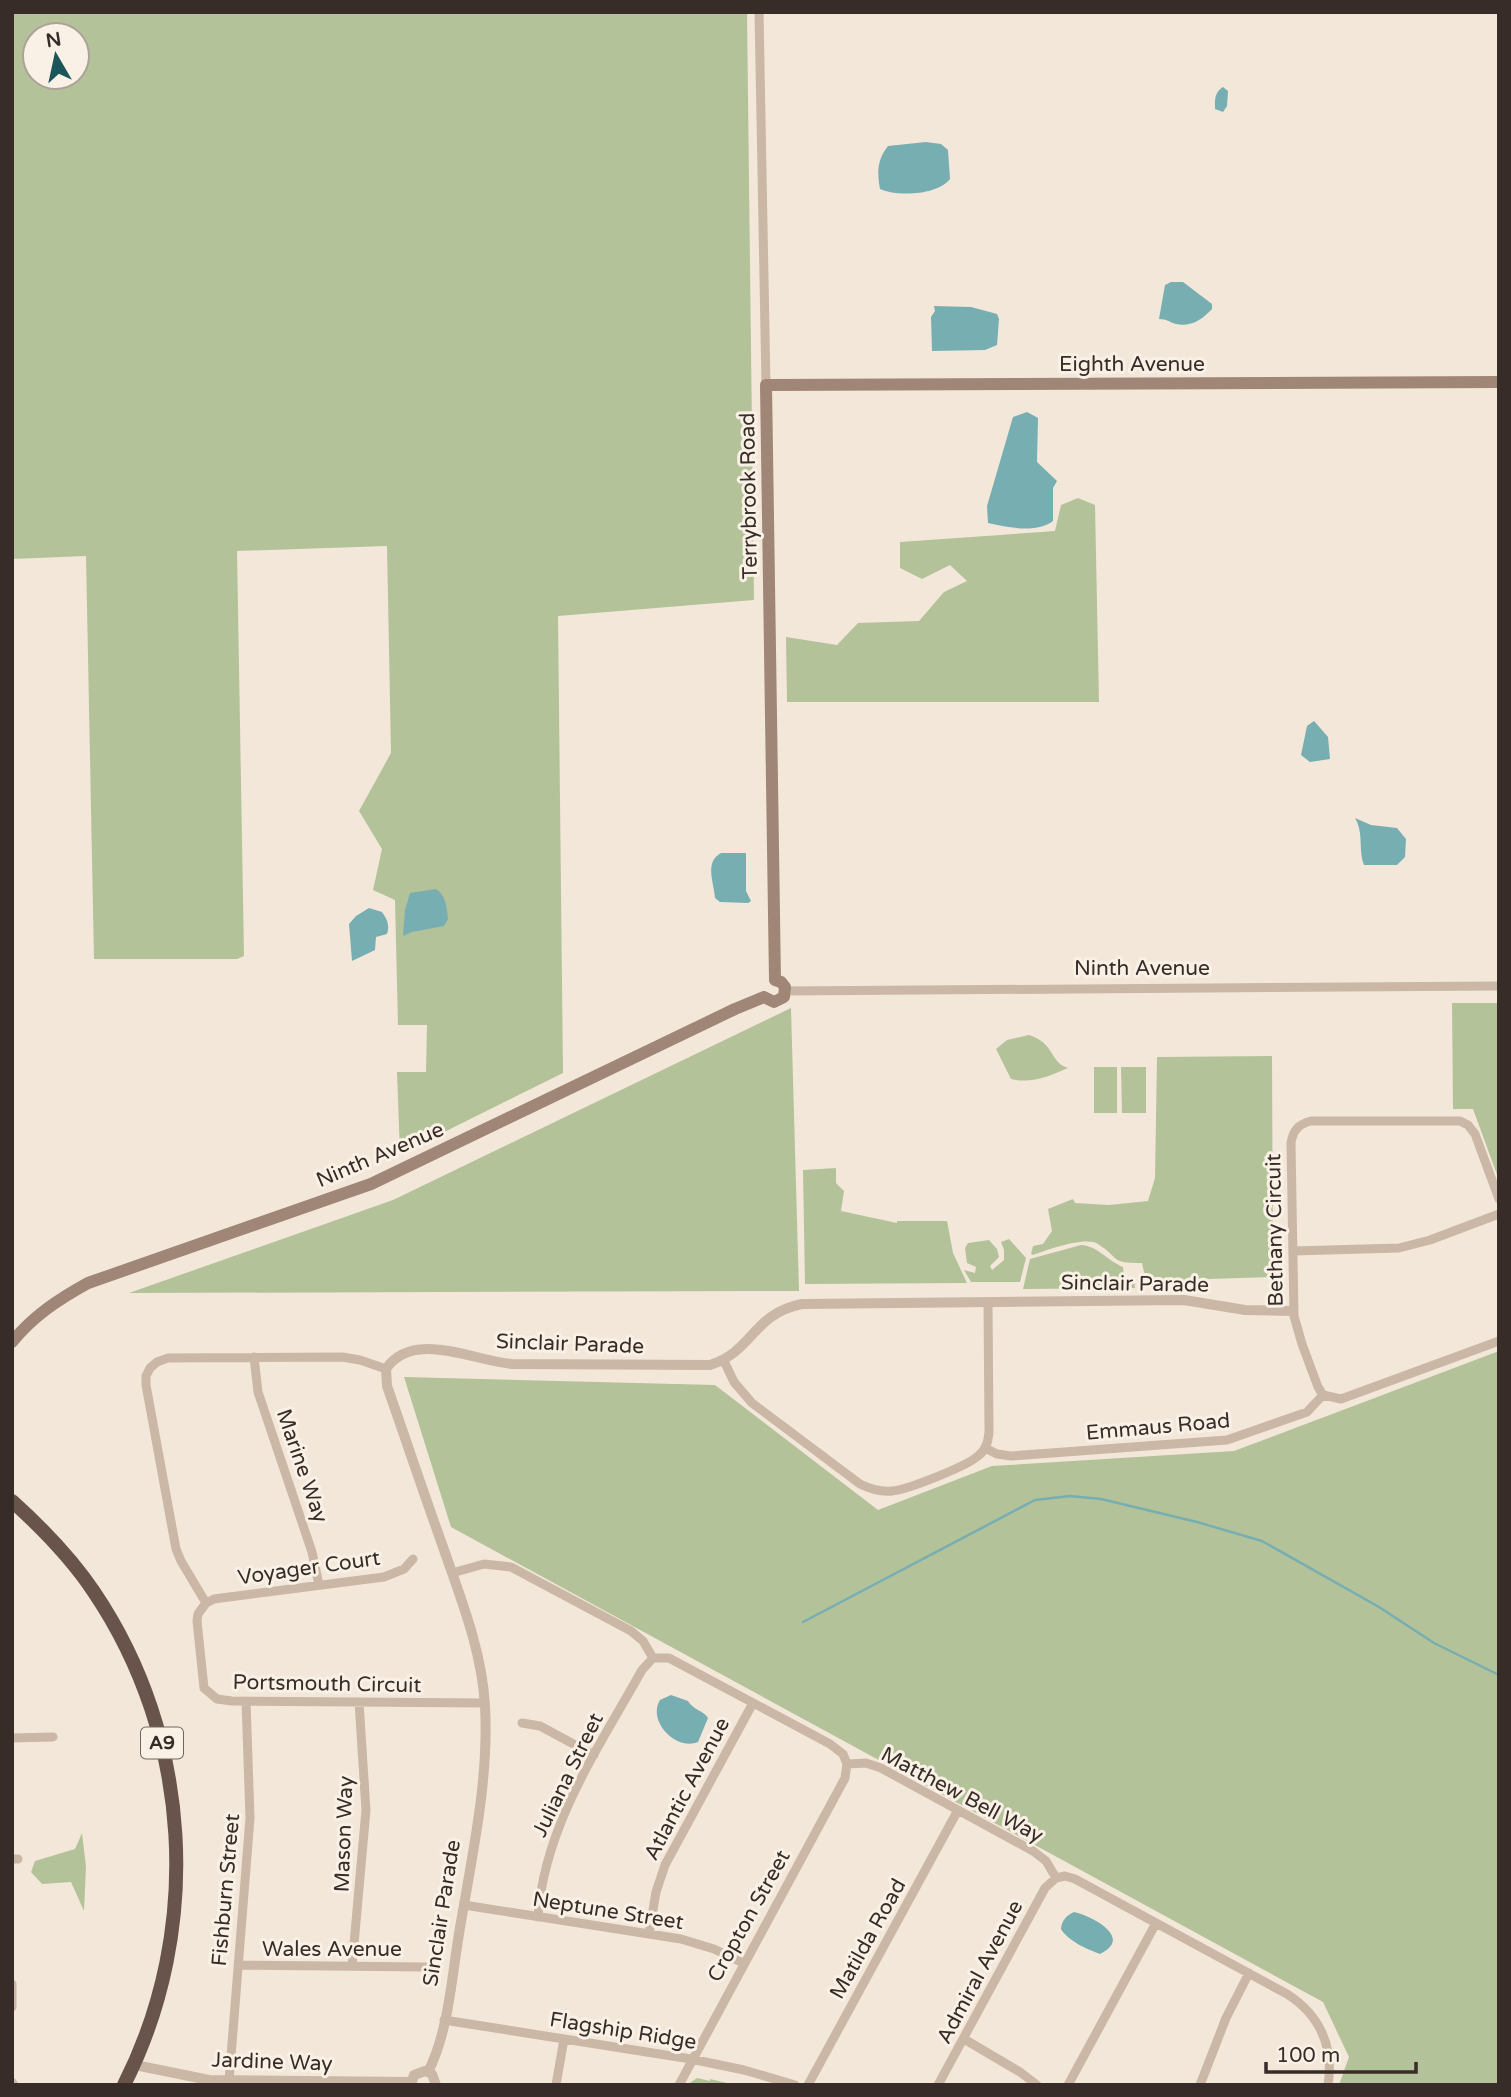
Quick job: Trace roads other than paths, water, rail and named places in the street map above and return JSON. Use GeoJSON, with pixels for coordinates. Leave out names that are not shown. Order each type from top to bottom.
{"type":"FeatureCollection","features":[{"type":"Feature","properties":{"kind":"highway","name":"A9"},"geometry":{"type":"LineString","coordinates":[[12,1502],[78,1571],[112,1622],[146,1693],[166,1759],[174,1808],[177,1854],[173,1926],[158,1998],[135,2065],[124,2085]]}},
{"type":"Feature","properties":{"kind":"main road","name":"Eighth Avenue"},"geometry":{"type":"LineString","coordinates":[[766,385],[1499,382]]}},
{"type":"Feature","properties":{"kind":"main road","name":"Terrybrook Road"},"geometry":{"type":"LineString","coordinates":[[766,385],[775,980]]}},
{"type":"Feature","properties":{"kind":"main road"},"geometry":{"type":"LineString","coordinates":[[775,980],[783,984],[786,990],[784,997],[778,1002],[770,1002],[764,997],[764,986],[768,981],[775,980]]}},
{"type":"Feature","properties":{"kind":"main road","name":"Ninth Avenue"},"geometry":{"type":"LineString","coordinates":[[12,1342],[33,1319],[88,1283],[371,1184],[764,997]]}},
{"type":"Feature","properties":{"kind":"street","name":"Terrybrook Road"},"geometry":{"type":"LineString","coordinates":[[759,12],[766,385]]}},
{"type":"Feature","properties":{"kind":"street","name":"Ninth Avenue"},"geometry":{"type":"LineString","coordinates":[[786,990],[1499,986]]}},
{"type":"Feature","properties":{"kind":"street","name":"Bethany Circuit"},"geometry":{"type":"LineString","coordinates":[[1324,1395],[1318,1387],[1302,1344],[1293,1311],[1292,1138],[1296,1129],[1307,1122],[1464,1122],[1475,1134],[1499,1199]]}},
{"type":"Feature","properties":{"kind":"street"},"geometry":{"type":"LineString","coordinates":[[1293,1251],[1399,1248],[1430,1240],[1499,1214]]}},
{"type":"Feature","properties":{"kind":"street","name":"Sinclair Parade"},"geometry":{"type":"LineString","coordinates":[[428,2072],[434,2060],[444,2020],[464,1905],[484,1772],[485,1703],[476,1648],[387,1386],[386,1369],[395,1359],[435,1349],[495,1363],[699,1367],[724,1361],[744,1345],[769,1316],[789,1306],[817,1303],[1184,1300],[1245,1310],[1293,1311]]}},
{"type":"Feature","properties":{"kind":"street"},"geometry":{"type":"LineString","coordinates":[[724,1361],[738,1388],[752,1403],[860,1484],[889,1491],[909,1487],[969,1462],[985,1448],[989,1432],[988,1302]]}},
{"type":"Feature","properties":{"kind":"street"},"geometry":{"type":"LineString","coordinates":[[1324,1395],[1341,1399],[1499,1340]]}},
{"type":"Feature","properties":{"kind":"street"},"geometry":{"type":"LineString","coordinates":[[206,1603],[176,1549],[146,1380],[150,1368],[162,1360],[254,1357],[350,1358],[386,1369]]}},
{"type":"Feature","properties":{"kind":"street","name":"Marine Way"},"geometry":{"type":"LineString","coordinates":[[254,1357],[258,1392],[312,1552],[319,1585]]}},
{"type":"Feature","properties":{"kind":"street","name":"Emmaus Road"},"geometry":{"type":"LineString","coordinates":[[985,1448],[1011,1457],[1227,1440],[1307,1412],[1324,1395]]}},
{"type":"Feature","properties":{"kind":"street","name":"Voyager Court"},"geometry":{"type":"LineString","coordinates":[[206,1603],[214,1599],[384,1577],[404,1569],[412,1559]]}},
{"type":"Feature","properties":{"kind":"street"},"geometry":{"type":"LineString","coordinates":[[452,1573],[484,1564],[511,1567],[631,1631],[643,1641],[653,1658]]}},
{"type":"Feature","properties":{"kind":"street","name":"Portsmouth Circuit"},"geometry":{"type":"LineString","coordinates":[[206,1603],[198,1614],[197,1621],[204,1688],[217,1699],[485,1703]]}},
{"type":"Feature","properties":{"kind":"street","name":"Matthew Bell Way"},"geometry":{"type":"LineString","coordinates":[[653,1658],[669,1658],[836,1748],[843,1754],[847,1764],[866,1763],[881,1768],[958,1810],[1040,1855],[1056,1878]]}},
{"type":"Feature","properties":{"kind":"street","name":"Juliana Street"},"geometry":{"type":"LineString","coordinates":[[538,1917],[545,1869],[558,1825],[642,1670],[653,1658]]}},
{"type":"Feature","properties":{"kind":"street","name":"Fishburn Street"},"geometry":{"type":"LineString","coordinates":[[229,2081],[250,1818],[246,1701]]}},
{"type":"Feature","properties":{"kind":"street","name":"Mason Way"},"geometry":{"type":"LineString","coordinates":[[352,1966],[366,1810],[359,1702]]}},
{"type":"Feature","properties":{"kind":"street","name":"Atlantic Avenue"},"geometry":{"type":"LineString","coordinates":[[649,1934],[656,1892],[665,1865],[753,1703]]}},
{"type":"Feature","properties":{"kind":"street"},"geometry":{"type":"LineString","coordinates":[[522,1723],[540,1726],[594,1755]]}},
{"type":"Feature","properties":{"kind":"street"},"geometry":{"type":"LineString","coordinates":[[12,1738],[54,1737]]}},
{"type":"Feature","properties":{"kind":"street","name":"Cropton Street"},"geometry":{"type":"LineString","coordinates":[[679,2085],[845,1778],[847,1764]]}},
{"type":"Feature","properties":{"kind":"street","name":"Matilda Road"},"geometry":{"type":"LineString","coordinates":[[808,2085],[958,1810]]}},
{"type":"Feature","properties":{"kind":"street"},"geometry":{"type":"LineString","coordinates":[[1056,1878],[1065,1876],[1075,1879],[1301,2003],[1319,2025],[1326,2040],[1330,2062],[1328,2085]]}},
{"type":"Feature","properties":{"kind":"street","name":"Admiral Avenue"},"geometry":{"type":"LineString","coordinates":[[938,2085],[1045,1888],[1056,1878]]}},
{"type":"Feature","properties":{"kind":"street","name":"Neptune Street"},"geometry":{"type":"LineString","coordinates":[[464,1905],[699,1944],[743,1963]]}},
{"type":"Feature","properties":{"kind":"street"},"geometry":{"type":"LineString","coordinates":[[1068,2085],[1156,1923]]}},
{"type":"Feature","properties":{"kind":"street","name":"Wales Avenue"},"geometry":{"type":"LineString","coordinates":[[238,1965],[425,1967]]}},
{"type":"Feature","properties":{"kind":"street"},"geometry":{"type":"LineString","coordinates":[[1200,2085],[1226,2018],[1249,1973]]}},
{"type":"Feature","properties":{"kind":"street"},"geometry":{"type":"LineString","coordinates":[[12,1984],[12,2007]]}},
{"type":"Feature","properties":{"kind":"street","name":"Flagship Ridge"},"geometry":{"type":"LineString","coordinates":[[444,2020],[691,2059],[744,2070],[795,2085]]}},
{"type":"Feature","properties":{"kind":"street"},"geometry":{"type":"LineString","coordinates":[[556,2085],[564,2039]]}},
{"type":"Feature","properties":{"kind":"street"},"geometry":{"type":"LineString","coordinates":[[964,2039],[1037,2085]]}},
{"type":"Feature","properties":{"kind":"street","name":"Jardine Way"},"geometry":{"type":"LineString","coordinates":[[135,2065],[198,2078],[229,2081],[411,2083]]}},
{"type":"Feature","properties":{"kind":"street"},"geometry":{"type":"LineString","coordinates":[[411,2083],[417,2073],[428,2072],[435,2077],[436,2085]]}},
{"type":"Feature","properties":{"kind":"water"},"geometry":{"type":"Polygon","coordinates":[[[1223,87],[1228,91],[1227,106],[1223,112],[1215,109],[1215,100],[1223,87]]]}},
{"type":"Feature","properties":{"kind":"water"},"geometry":{"type":"Polygon","coordinates":[[[926,142],[941,144],[948,150],[950,179],[937,188],[917,193],[897,193],[880,189],[879,166],[888,146],[926,142]]]}},
{"type":"Feature","properties":{"kind":"water"},"geometry":{"type":"Polygon","coordinates":[[[1183,282],[1212,304],[1212,309],[1200,319],[1187,324],[1159,319],[1165,285],[1183,282]]]}},
{"type":"Feature","properties":{"kind":"water"},"geometry":{"type":"Polygon","coordinates":[[[934,306],[971,307],[997,314],[997,345],[985,350],[932,351],[931,317],[935,311],[934,306]]]}},
{"type":"Feature","properties":{"kind":"water"},"geometry":{"type":"Polygon","coordinates":[[[1027,412],[1038,418],[1037,462],[1057,481],[1053,488],[1053,521],[1030,528],[988,523],[987,506],[1013,417],[1027,412]]]}},
{"type":"Feature","properties":{"kind":"water"},"geometry":{"type":"Polygon","coordinates":[[[1314,721],[1328,737],[1330,759],[1310,762],[1301,755],[1307,726],[1314,721]]]}},
{"type":"Feature","properties":{"kind":"water"},"geometry":{"type":"Polygon","coordinates":[[[1355,818],[1371,825],[1397,828],[1406,839],[1405,857],[1397,865],[1364,865],[1355,818]]]}},
{"type":"Feature","properties":{"kind":"water"},"geometry":{"type":"Polygon","coordinates":[[[721,853],[746,853],[746,891],[751,901],[748,903],[720,902],[715,898],[711,867],[721,853]]]}},
{"type":"Feature","properties":{"kind":"water"},"geometry":{"type":"Polygon","coordinates":[[[436,889],[444,898],[446,906],[448,919],[444,926],[403,936],[405,910],[410,893],[436,889]]]}},
{"type":"Feature","properties":{"kind":"water"},"geometry":{"type":"Polygon","coordinates":[[[369,908],[382,912],[388,922],[387,934],[376,937],[375,950],[352,961],[349,924],[369,908]]]}},
{"type":"Feature","properties":{"kind":"water"},"geometry":{"type":"Polygon","coordinates":[[[671,1695],[688,1701],[708,1718],[698,1742],[681,1742],[673,1738],[661,1725],[657,1708],[660,1700],[671,1695]]]}},
{"type":"Feature","properties":{"kind":"water"},"geometry":{"type":"Polygon","coordinates":[[[1074,1912],[1106,1928],[1113,1941],[1109,1948],[1100,1954],[1078,1944],[1064,1933],[1061,1929],[1062,1923],[1074,1912]]]}},
{"type":"Feature","properties":{"kind":"waterway"},"geometry":{"type":"LineString","coordinates":[[803,1622],[1035,1500],[1070,1496],[1101,1499],[1262,1541],[1379,1607],[1434,1643],[1499,1675]]}}]}
